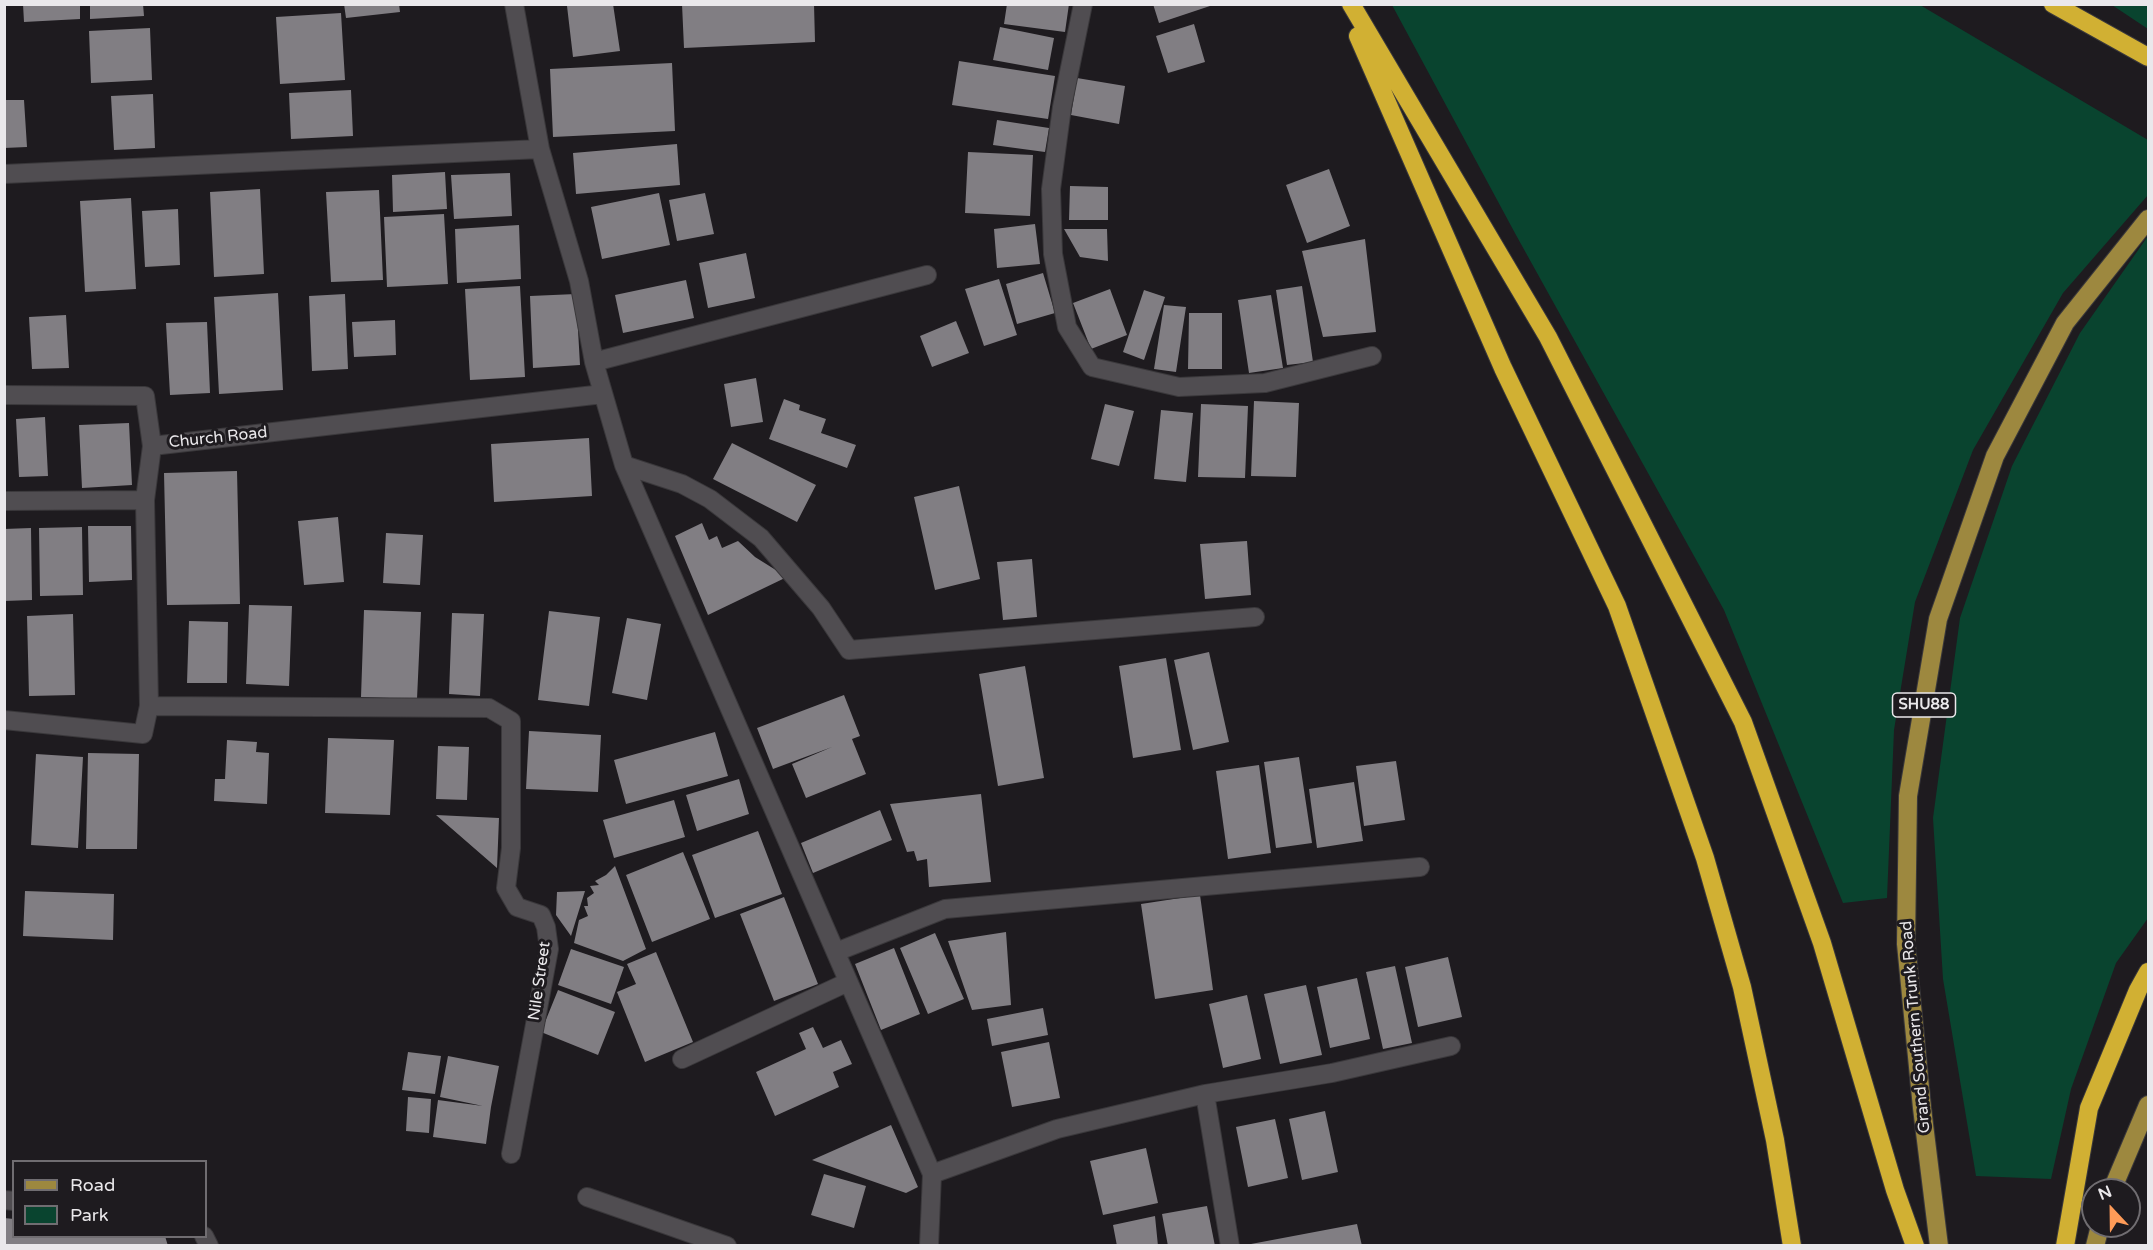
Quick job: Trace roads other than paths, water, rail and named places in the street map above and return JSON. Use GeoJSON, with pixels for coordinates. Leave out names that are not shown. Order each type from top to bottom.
{"type":"FeatureCollection","features":[{"type":"Feature","properties":{"kind":"highway"},"geometry":{"type":"LineString","coordinates":[[1344,4],[1503,368],[1617,606],[1705,858],[1742,987],[1775,1140],[1792,1245]]}},
{"type":"Feature","properties":{"kind":"highway"},"geometry":{"type":"LineString","coordinates":[[1351,4],[1548,338],[1743,722],[1822,943],[1895,1190],[1915,1245]]}},
{"type":"Feature","properties":{"kind":"highway"},"geometry":{"type":"LineString","coordinates":[[2053,4],[2148,57]]}},
{"type":"Feature","properties":{"kind":"highway"},"geometry":{"type":"LineString","coordinates":[[2065,1245],[2088,1108],[2138,990],[2148,972]]}},
{"type":"Feature","properties":{"kind":"main road","name":"Grand Southern Trunk Road"},"geometry":{"type":"LineString","coordinates":[[1939,1245],[1922,1108],[1906,944],[1908,796],[1938,620],[1995,456],[2065,323],[2148,219]]}},
{"type":"Feature","properties":{"kind":"main road"},"geometry":{"type":"LineString","coordinates":[[2117,1178],[2148,1105]]}},
{"type":"Feature","properties":{"kind":"street"},"geometry":{"type":"LineString","coordinates":[[514,4],[540,149],[579,281],[594,362],[624,465],[932,1174],[929,1245]]}},
{"type":"Feature","properties":{"kind":"street"},"geometry":{"type":"LineString","coordinates":[[1083,4],[1062,107],[1051,189],[1053,254],[1067,327],[1092,367],[1179,387],[1265,383],[1372,356]]}},
{"type":"Feature","properties":{"kind":"street"},"geometry":{"type":"LineString","coordinates":[[4,174],[540,149]]}},
{"type":"Feature","properties":{"kind":"street"},"geometry":{"type":"LineString","coordinates":[[594,362],[927,275]]}},
{"type":"Feature","properties":{"kind":"street"},"geometry":{"type":"LineString","coordinates":[[4,394],[145,396],[152,446]]}},
{"type":"Feature","properties":{"kind":"street","name":"Church Road"},"geometry":{"type":"LineString","coordinates":[[4,720],[143,734],[149,706],[145,500],[152,446],[603,394]]}},
{"type":"Feature","properties":{"kind":"street"},"geometry":{"type":"LineString","coordinates":[[624,465],[682,483],[710,499],[761,538],[820,608],[849,650],[1255,617]]}},
{"type":"Feature","properties":{"kind":"street"},"geometry":{"type":"LineString","coordinates":[[4,501],[145,500]]}},
{"type":"Feature","properties":{"kind":"street","name":"Nile Street"},"geometry":{"type":"LineString","coordinates":[[149,706],[489,708],[511,721],[511,848],[506,888],[517,907],[541,915],[546,927],[549,949],[511,1154]]}},
{"type":"Feature","properties":{"kind":"street"},"geometry":{"type":"LineString","coordinates":[[836,952],[945,909],[1420,867]]}},
{"type":"Feature","properties":{"kind":"street"},"geometry":{"type":"LineString","coordinates":[[682,1059],[848,982]]}},
{"type":"Feature","properties":{"kind":"street"},"geometry":{"type":"LineString","coordinates":[[932,1174],[1057,1129],[1205,1094],[1332,1073],[1451,1046]]}},
{"type":"Feature","properties":{"kind":"street"},"geometry":{"type":"LineString","coordinates":[[1205,1094],[1230,1245]]}},
{"type":"Feature","properties":{"kind":"street"},"geometry":{"type":"LineString","coordinates":[[587,1197],[727,1245]]}}]}
